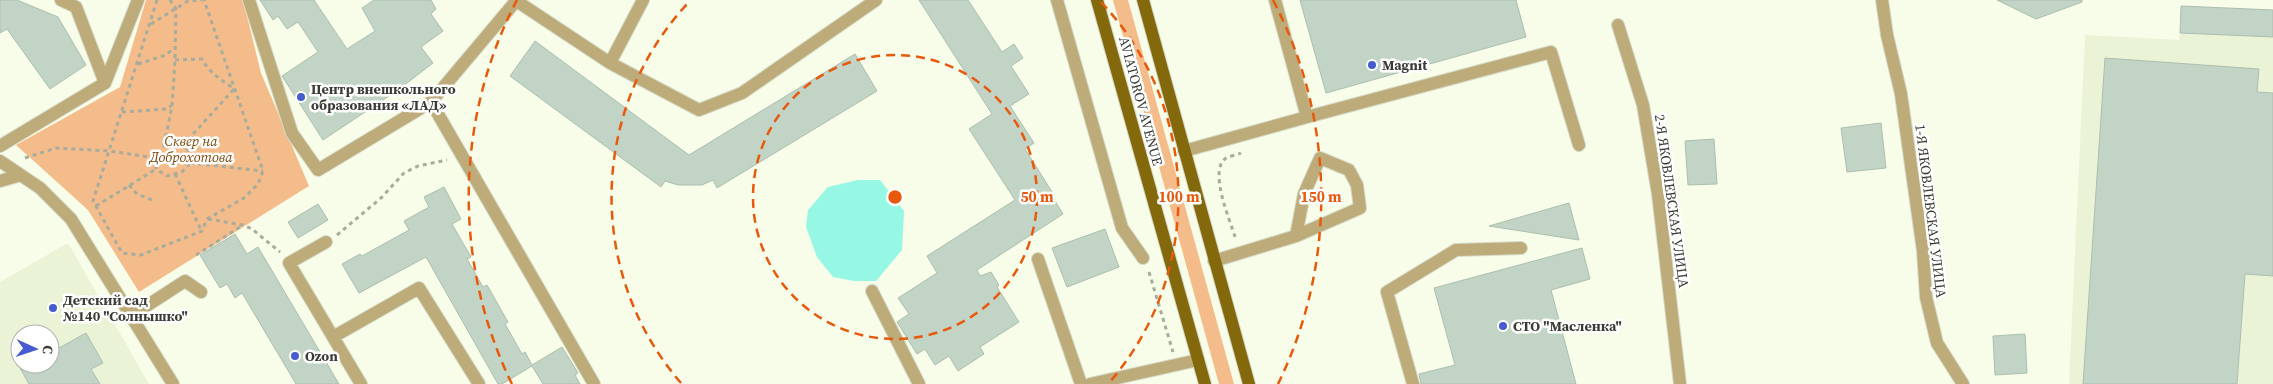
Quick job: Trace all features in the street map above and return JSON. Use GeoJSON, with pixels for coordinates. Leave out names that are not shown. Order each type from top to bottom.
{"type":"FeatureCollection","features":[{"type":"Feature","properties":{"kind":"main road","name":"AVIATOROV AVENUE"},"geometry":{"type":"LineString","coordinates":[[1097,0],[1204,384]]}},
{"type":"Feature","properties":{"kind":"main road","name":"AVIATOROV AVENUE"},"geometry":{"type":"LineString","coordinates":[[1143,0],[1249,384]]}},
{"type":"Feature","properties":{"kind":"street"},"geometry":{"type":"LineString","coordinates":[[61,0],[76,7],[105,83]]}},
{"type":"Feature","properties":{"kind":"street"},"geometry":{"type":"LineString","coordinates":[[0,146],[105,83],[138,0]]}},
{"type":"Feature","properties":{"kind":"street"},"geometry":{"type":"LineString","coordinates":[[249,0],[292,133],[318,170],[431,102],[516,0],[610,63],[700,110],[742,93],[876,0]]}},
{"type":"Feature","properties":{"kind":"street"},"geometry":{"type":"LineString","coordinates":[[610,63],[643,0]]}},
{"type":"Feature","properties":{"kind":"street"},"geometry":{"type":"LineString","coordinates":[[1057,0],[1122,228],[1143,258]]}},
{"type":"Feature","properties":{"kind":"street"},"geometry":{"type":"LineString","coordinates":[[1275,0],[1307,117]]}},
{"type":"Feature","properties":{"kind":"street","name":"1-Я ЯКОВЛЕВСКАЯ УЛИЦА"},"geometry":{"type":"LineString","coordinates":[[1882,0],[1887,35],[1901,94],[1923,251],[1926,298],[1937,343],[1963,384]]}},
{"type":"Feature","properties":{"kind":"street","name":"2-Я ЯКОВЛЕВСКАЯ УЛИЦА"},"geometry":{"type":"LineString","coordinates":[[1618,26],[1643,105],[1655,174],[1680,384]]}},
{"type":"Feature","properties":{"kind":"street"},"geometry":{"type":"LineString","coordinates":[[1184,151],[1551,52],[1579,145]]}},
{"type":"Feature","properties":{"kind":"street"},"geometry":{"type":"LineString","coordinates":[[431,102],[594,384]]}},
{"type":"Feature","properties":{"kind":"street"},"geometry":{"type":"LineString","coordinates":[[1214,261],[1296,236],[1360,208],[1357,185],[1349,170],[1320,158],[1304,194],[1296,236]]}},
{"type":"Feature","properties":{"kind":"street"},"geometry":{"type":"LineString","coordinates":[[2,163],[40,188],[71,219],[173,384]]}},
{"type":"Feature","properties":{"kind":"street"},"geometry":{"type":"LineString","coordinates":[[0,181],[21,175]]}},
{"type":"Feature","properties":{"kind":"street"},"geometry":{"type":"LineString","coordinates":[[326,242],[289,263],[361,384]]}},
{"type":"Feature","properties":{"kind":"street"},"geometry":{"type":"LineString","coordinates":[[1413,384],[1387,292],[1456,250],[1521,248]]}},
{"type":"Feature","properties":{"kind":"street"},"geometry":{"type":"LineString","coordinates":[[1038,259],[1081,384]]}},
{"type":"Feature","properties":{"kind":"street"},"geometry":{"type":"LineString","coordinates":[[131,316],[185,282],[202,292]]}},
{"type":"Feature","properties":{"kind":"street"},"geometry":{"type":"LineString","coordinates":[[333,338],[420,288],[479,384]]}},
{"type":"Feature","properties":{"kind":"street"},"geometry":{"type":"LineString","coordinates":[[872,292],[919,384]]}},
{"type":"Feature","properties":{"kind":"street"},"geometry":{"type":"LineString","coordinates":[[1090,384],[1198,360]]}},
{"type":"Feature","properties":{"kind":"path"},"geometry":{"type":"LineString","coordinates":[[150,24],[188,1],[203,0],[263,171],[258,184],[244,198],[207,219],[202,231],[141,255],[132,256],[122,253],[93,201],[157,0]]}},
{"type":"Feature","properties":{"kind":"path"},"geometry":{"type":"LineString","coordinates":[[164,146],[172,106],[175,60],[176,9],[170,0]]}},
{"type":"Feature","properties":{"kind":"path"},"geometry":{"type":"LineString","coordinates":[[137,64],[166,55],[175,46]]}},
{"type":"Feature","properties":{"kind":"path"},"geometry":{"type":"LineString","coordinates":[[175,60],[202,59],[207,69],[216,78],[234,89]]}},
{"type":"Feature","properties":{"kind":"path"},"geometry":{"type":"LineString","coordinates":[[183,145],[234,89]]}},
{"type":"Feature","properties":{"kind":"path"},"geometry":{"type":"LineString","coordinates":[[122,112],[167,109],[172,106]]}},
{"type":"Feature","properties":{"kind":"path"},"geometry":{"type":"LineString","coordinates":[[156,170],[156,154],[169,142],[183,145],[188,150],[190,163]]}},
{"type":"Feature","properties":{"kind":"path"},"geometry":{"type":"LineString","coordinates":[[2,163],[56,148],[110,151],[156,158]]}},
{"type":"Feature","properties":{"kind":"path"},"geometry":{"type":"LineString","coordinates":[[1234,237],[1218,182],[1218,170],[1226,158],[1248,151]]}},
{"type":"Feature","properties":{"kind":"path"},"geometry":{"type":"LineString","coordinates":[[326,242],[350,225],[404,173],[418,166],[462,157]]}},
{"type":"Feature","properties":{"kind":"path"},"geometry":{"type":"LineString","coordinates":[[190,163],[263,171]]}},
{"type":"Feature","properties":{"kind":"path"},"geometry":{"type":"LineString","coordinates":[[156,170],[167,176],[182,172],[190,163]]}},
{"type":"Feature","properties":{"kind":"path"},"geometry":{"type":"LineString","coordinates":[[96,206],[156,170]]}},
{"type":"Feature","properties":{"kind":"path"},"geometry":{"type":"LineString","coordinates":[[175,174],[202,231]]}},
{"type":"Feature","properties":{"kind":"path"},"geometry":{"type":"LineString","coordinates":[[129,185],[137,194],[155,201]]}},
{"type":"Feature","properties":{"kind":"path"},"geometry":{"type":"LineString","coordinates":[[207,219],[243,225],[252,229],[292,262]]}},
{"type":"Feature","properties":{"kind":"path"},"geometry":{"type":"LineString","coordinates":[[196,255],[243,225]]}},
{"type":"Feature","properties":{"kind":"path"},"geometry":{"type":"LineString","coordinates":[[1149,270],[1176,365]]}},
{"type":"Feature","properties":{"kind":"shaded area"},"geometry":{"type":"Polygon","coordinates":[[[2180,33],[2273,37],[2273,384],[2069,384],[2085,35],[2179,40],[2180,33]]]}},
{"type":"Feature","properties":{"kind":"shaded area","name":"Детский сад №140 \"Солнышко\""},"geometry":{"type":"Polygon","coordinates":[[[68,243],[149,384],[0,384],[0,282],[68,243]]]}},
{"type":"Feature","properties":{"kind":"green space","name":"Сквер на Доброхотова"},"geometry":{"type":"Polygon","coordinates":[[[146,0],[243,0],[261,73],[309,186],[139,292],[88,210],[16,145],[120,87],[146,0]]]}},
{"type":"Feature","properties":{"kind":"green space"},"geometry":{"type":"Polygon","coordinates":[[[1113,0],[1128,0],[1234,384],[1219,384],[1113,0]]]}},
{"type":"Feature","properties":{"kind":"water"},"geometry":{"type":"Polygon","coordinates":[[[858,180],[880,180],[904,211],[902,250],[876,281],[854,281],[833,277],[817,257],[806,227],[808,210],[828,187],[858,180]]]}},
{"type":"Feature","properties":{"kind":"building"},"geometry":{"type":"Polygon","coordinates":[[[0,0],[17,0],[58,17],[86,65],[50,89],[7,29],[0,33],[0,0]]]}},
{"type":"Feature","properties":{"kind":"building"},"geometry":{"type":"Polygon","coordinates":[[[260,0],[314,0],[347,49],[375,31],[362,8],[374,0],[431,0],[436,9],[431,14],[443,31],[421,47],[433,63],[398,90],[323,140],[282,76],[318,52],[298,22],[287,29],[278,16],[273,20],[260,0]]]}},
{"type":"Feature","properties":{"kind":"building"},"geometry":{"type":"Polygon","coordinates":[[[919,0],[968,0],[1002,52],[1014,44],[1023,58],[1011,66],[1029,94],[1010,106],[1034,143],[1025,149],[1054,195],[1052,196],[1063,214],[977,270],[980,276],[991,272],[999,285],[997,287],[1019,322],[980,347],[984,354],[958,371],[949,356],[935,365],[925,349],[917,354],[897,322],[909,314],[898,298],[937,273],[927,256],[1015,200],[969,129],[992,114],[919,0]]]}},
{"type":"Feature","properties":{"kind":"building","name":"Magnit"},"geometry":{"type":"Polygon","coordinates":[[[1300,0],[1516,0],[1526,37],[1326,93],[1300,0]]]}},
{"type":"Feature","properties":{"kind":"building"},"geometry":{"type":"Polygon","coordinates":[[[1997,0],[2082,0],[2082,2],[2036,19],[1997,0]]]}},
{"type":"Feature","properties":{"kind":"building"},"geometry":{"type":"Polygon","coordinates":[[[2181,6],[2273,10],[2273,37],[2180,33],[2181,6]]]}},
{"type":"Feature","properties":{"kind":"building"},"geometry":{"type":"Polygon","coordinates":[[[535,41],[689,155],[855,54],[877,91],[717,188],[713,180],[702,185],[678,185],[665,181],[661,187],[510,76],[535,41]]]}},
{"type":"Feature","properties":{"kind":"building"},"geometry":{"type":"Polygon","coordinates":[[[2105,58],[2259,69],[2257,92],[2273,93],[2273,276],[2245,274],[2237,384],[2083,384],[2105,58]]]}},
{"type":"Feature","properties":{"kind":"building"},"geometry":{"type":"Polygon","coordinates":[[[1881,123],[1886,168],[1847,172],[1841,128],[1881,123]]]}},
{"type":"Feature","properties":{"kind":"building"},"geometry":{"type":"Polygon","coordinates":[[[1714,139],[1717,184],[1688,185],[1685,141],[1714,139]]]}},
{"type":"Feature","properties":{"kind":"building"},"geometry":{"type":"Polygon","coordinates":[[[444,187],[461,219],[452,224],[471,257],[467,259],[483,287],[487,285],[508,322],[505,324],[522,354],[525,352],[532,365],[562,347],[578,373],[575,375],[580,384],[543,384],[532,366],[502,384],[498,384],[426,257],[359,293],[342,264],[360,254],[362,256],[409,230],[404,221],[429,207],[424,197],[444,187]]]}},
{"type":"Feature","properties":{"kind":"building"},"geometry":{"type":"Polygon","coordinates":[[[1569,203],[1579,240],[1489,226],[1569,203]]]}},
{"type":"Feature","properties":{"kind":"building"},"geometry":{"type":"Polygon","coordinates":[[[318,204],[328,220],[298,238],[288,222],[318,204]]]}},
{"type":"Feature","properties":{"kind":"building"},"geometry":{"type":"Polygon","coordinates":[[[1105,229],[1119,267],[1067,287],[1052,248],[1105,229]]]}},
{"type":"Feature","properties":{"kind":"building"},"geometry":{"type":"Polygon","coordinates":[[[235,234],[247,254],[258,247],[339,384],[296,384],[242,293],[235,298],[227,284],[220,288],[200,255],[235,234]]]}},
{"type":"Feature","properties":{"kind":"building","name":"СТО \"Масленка\""},"geometry":{"type":"Polygon","coordinates":[[[1582,248],[1590,279],[1551,290],[1576,384],[1421,384],[1419,374],[1455,365],[1434,288],[1582,248]]]}},
{"type":"Feature","properties":{"kind":"building"},"geometry":{"type":"Polygon","coordinates":[[[86,333],[103,363],[91,369],[100,384],[29,384],[23,374],[60,374],[60,347],[86,333]]]}},
{"type":"Feature","properties":{"kind":"building"},"geometry":{"type":"Polygon","coordinates":[[[2025,334],[2027,373],[1995,375],[1993,336],[2025,334]]]}},
{"type":"Feature","properties":{"kind":"place","name":"Magnit"},"geometry":{"type":"Point","coordinates":[1372,65]}},
{"type":"Feature","properties":{"kind":"place","name":"Центр внешкольного образования «ЛАД»"},"geometry":{"type":"Point","coordinates":[301,97]}},
{"type":"Feature","properties":{"kind":"place","name":"Детский сад №140 \"Солнышко\""},"geometry":{"type":"Point","coordinates":[53,308]}},
{"type":"Feature","properties":{"kind":"place","name":"СТО \"Масленка\""},"geometry":{"type":"Point","coordinates":[1503,326]}},
{"type":"Feature","properties":{"kind":"place","name":"Ozon"},"geometry":{"type":"Point","coordinates":[295,356]}}]}
